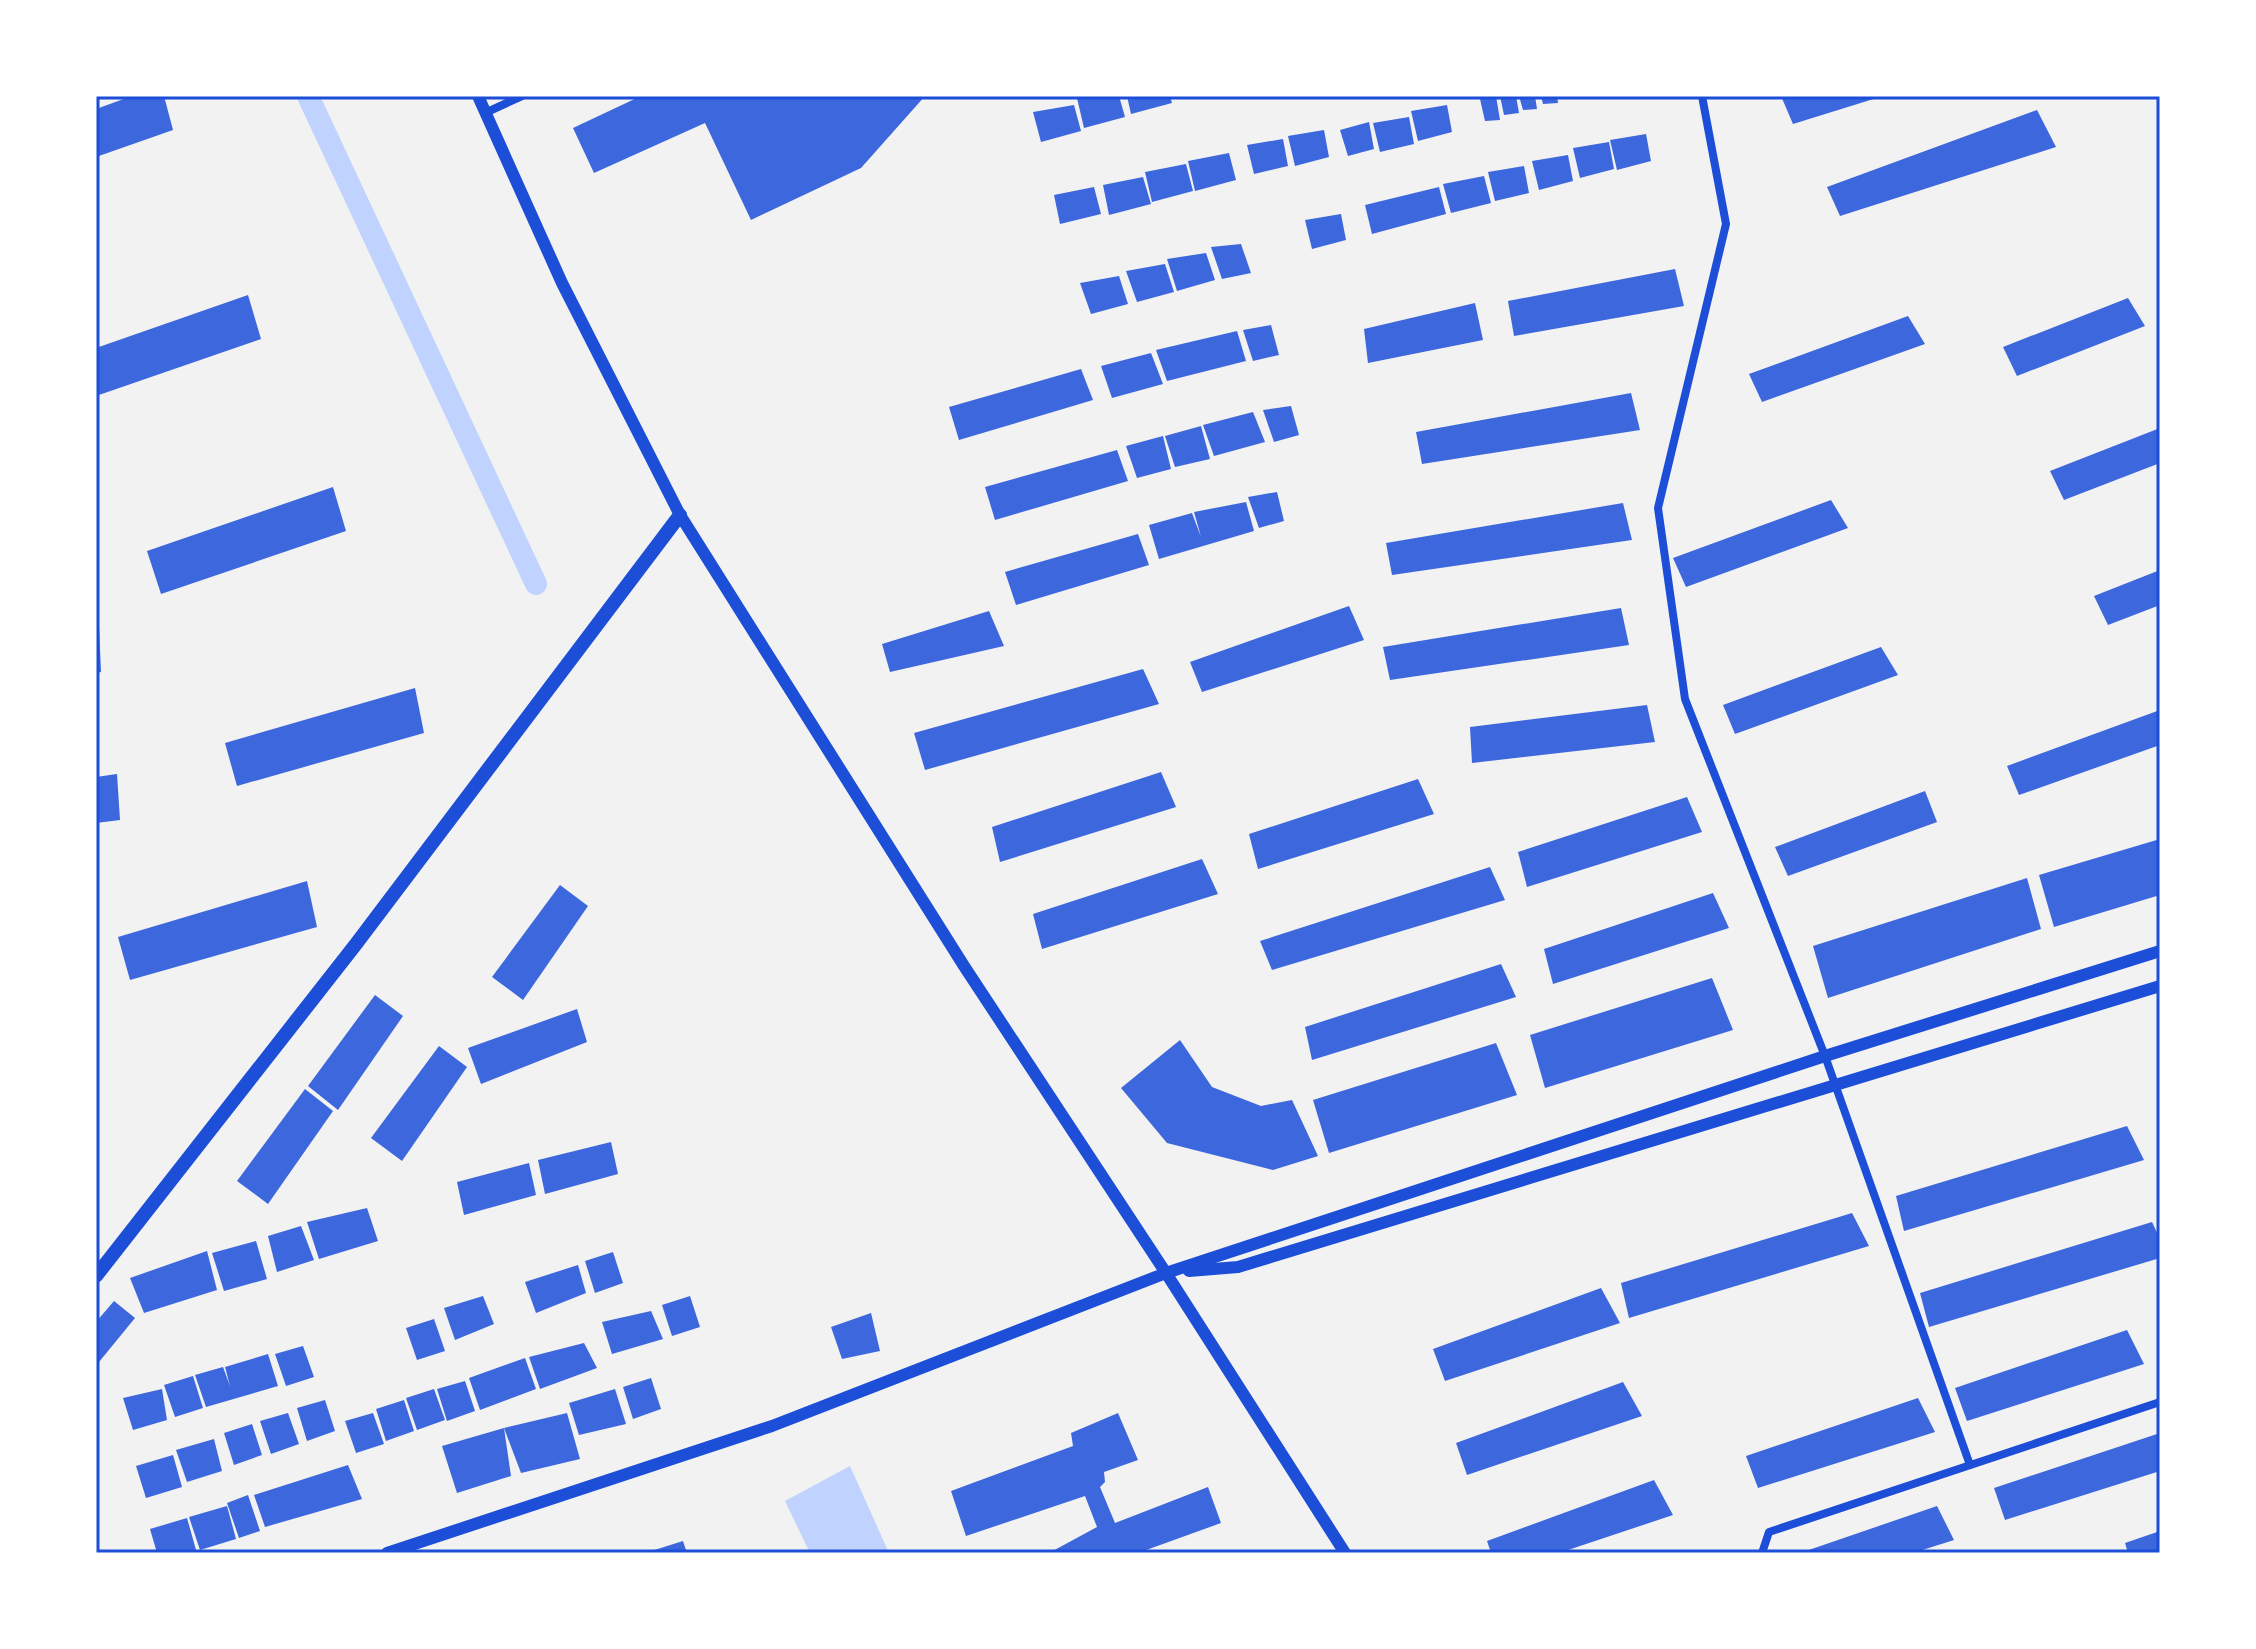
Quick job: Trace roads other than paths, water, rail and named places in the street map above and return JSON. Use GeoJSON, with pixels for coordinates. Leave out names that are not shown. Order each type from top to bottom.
{"type":"FeatureCollection","features":[{"type":"Feature","properties":{"kind":"main road"},"geometry":{"type":"LineString","coordinates":[[96,1276],[356,944],[680,515]]}},
{"type":"Feature","properties":{"kind":"street"},"geometry":{"type":"LineString","coordinates":[[478,96],[562,283],[680,515],[964,966],[1345,1553]]}},
{"type":"Feature","properties":{"kind":"street"},"geometry":{"type":"LineString","coordinates":[[485,113],[522,96]]}},
{"type":"Feature","properties":{"kind":"street"},"geometry":{"type":"LineString","coordinates":[[1702,96],[1726,224],[1658,508],[1685,699],[1825,1056],[1970,1465]]}},
{"type":"Feature","properties":{"kind":"street"},"geometry":{"type":"LineString","coordinates":[[387,1553],[772,1426],[1166,1273],[1825,1056],[2160,951]]}},
{"type":"Feature","properties":{"kind":"street"},"geometry":{"type":"LineString","coordinates":[[1166,1273],[1238,1267],[2160,986]]}},
{"type":"Feature","properties":{"kind":"street"},"geometry":{"type":"LineString","coordinates":[[1762,1553],[1769,1532],[2160,1402]]}},
{"type":"Feature","properties":{"kind":"water"},"geometry":{"type":"Polygon","coordinates":[[[850,1466],[889,1553],[810,1553],[785,1501],[850,1466]]]}},
{"type":"Feature","properties":{"kind":"waterway"},"geometry":{"type":"LineString","coordinates":[[308,96],[536,584]]}}]}
